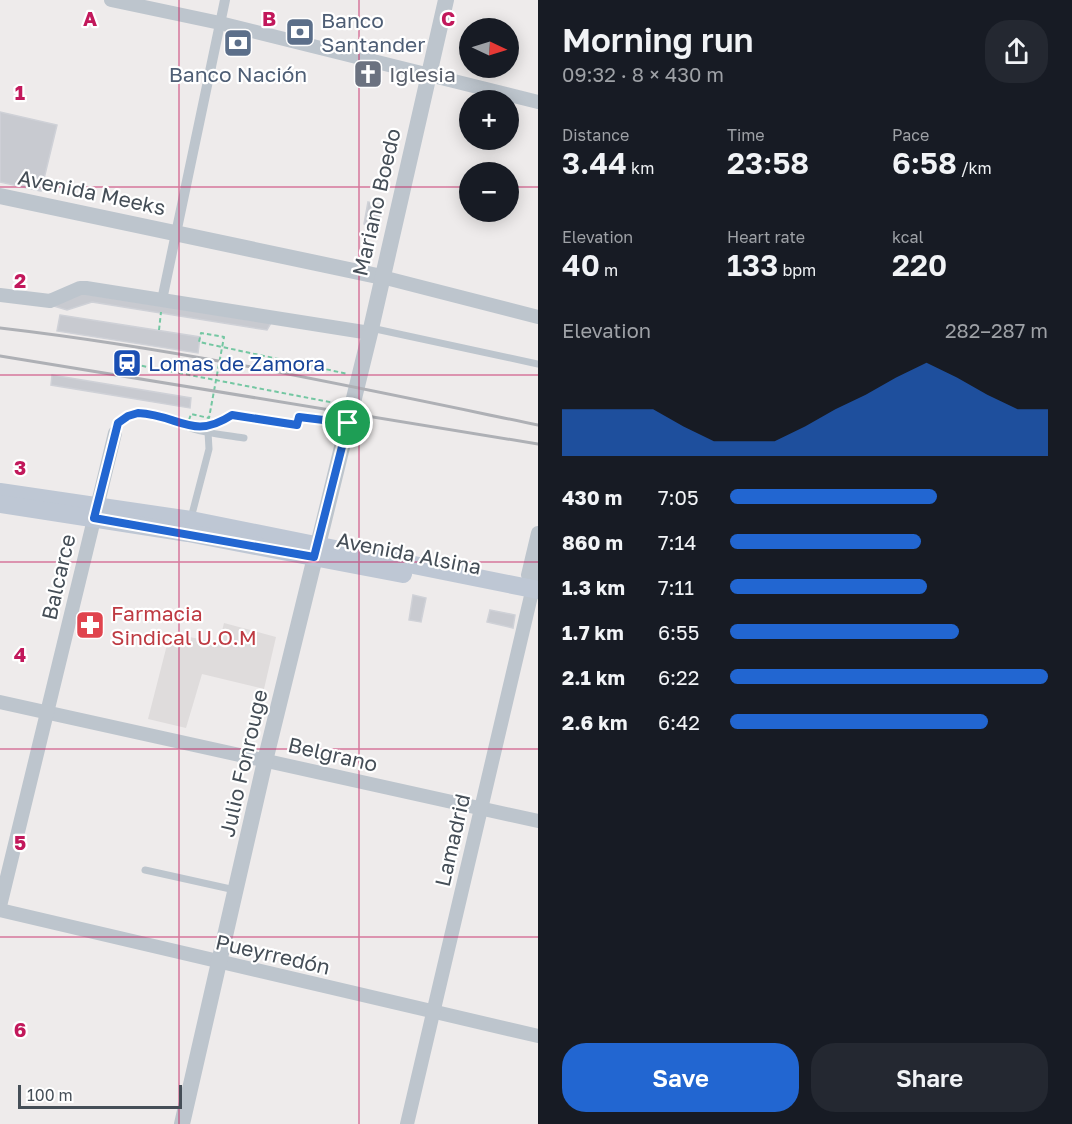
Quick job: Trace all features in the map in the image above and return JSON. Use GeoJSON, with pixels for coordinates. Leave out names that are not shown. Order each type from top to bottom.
{"type":"FeatureCollection","features":[{"type":"Feature","properties":{"kind":"main road"},"geometry":{"type":"LineString","coordinates":[[0,492],[96,511]]}},
{"type":"Feature","properties":{"kind":"main road"},"geometry":{"type":"LineString","coordinates":[[0,504],[96,511]]}},
{"type":"Feature","properties":{"kind":"main road","name":"Avenida Alsina"},"geometry":{"type":"LineString","coordinates":[[96,511],[190,526],[533,594]]}},
{"type":"Feature","properties":{"kind":"street"},"geometry":{"type":"LineString","coordinates":[[111,0],[220,23],[429,73],[538,102]]}},
{"type":"Feature","properties":{"kind":"street"},"geometry":{"type":"LineString","coordinates":[[162,300],[225,0]]}},
{"type":"Feature","properties":{"kind":"street","name":"Mariano Boedo"},"geometry":{"type":"LineString","coordinates":[[350,414],[446,0]]}},
{"type":"Feature","properties":{"kind":"street","name":"Avenida Meeks"},"geometry":{"type":"LineString","coordinates":[[0,196],[382,276]]}},
{"type":"Feature","properties":{"kind":"street"},"geometry":{"type":"LineString","coordinates":[[382,276],[538,317]]}},
{"type":"Feature","properties":{"kind":"street"},"geometry":{"type":"LineString","coordinates":[[0,295],[45,301],[80,288],[87,288],[371,331]]}},
{"type":"Feature","properties":{"kind":"street","name":"Julio Fonrouge"},"geometry":{"type":"LineString","coordinates":[[182,1124],[265,761],[350,414]]}},
{"type":"Feature","properties":{"kind":"street","name":"Balcarce"},"geometry":{"type":"LineString","coordinates":[[0,908],[115,433]]}},
{"type":"Feature","properties":{"kind":"street","name":"Lamadrid"},"geometry":{"type":"LineString","coordinates":[[533,594],[538,533]]}},
{"type":"Feature","properties":{"kind":"street","name":"Lamadrid"},"geometry":{"type":"LineString","coordinates":[[407,1124],[538,566]]}},
{"type":"Feature","properties":{"kind":"street","name":"Belgrano"},"geometry":{"type":"LineString","coordinates":[[0,702],[538,821]]}},
{"type":"Feature","properties":{"kind":"street","name":"Pueyrredón"},"geometry":{"type":"LineString","coordinates":[[0,908],[220,963],[538,1036]]}},
{"type":"Feature","properties":{"kind":"lane"},"geometry":{"type":"LineString","coordinates":[[371,331],[538,364]]}},
{"type":"Feature","properties":{"kind":"lane"},"geometry":{"type":"LineString","coordinates":[[115,433],[123,419],[138,413],[167,417],[193,429],[211,429],[244,438]]}},
{"type":"Feature","properties":{"kind":"lane"},"geometry":{"type":"LineString","coordinates":[[190,526],[209,448],[211,429]]}},
{"type":"Feature","properties":{"kind":"lane"},"geometry":{"type":"LineString","coordinates":[[145,870],[237,891]]}},
{"type":"Feature","properties":{"kind":"path"},"geometry":{"type":"LineString","coordinates":[[159,330],[162,300]]}},
{"type":"Feature","properties":{"kind":"path"},"geometry":{"type":"LineString","coordinates":[[191,414],[209,418],[216,381],[224,337],[201,333],[199,342],[359,376]]}},
{"type":"Feature","properties":{"kind":"path"},"geometry":{"type":"LineString","coordinates":[[128,363],[216,381],[350,414]]}},
{"type":"Feature","properties":{"kind":"path"},"geometry":{"type":"LineString","coordinates":[[211,429],[232,415],[297,425],[299,417],[350,414]]}},
{"type":"Feature","properties":{"kind":"shaded area"},"geometry":{"type":"Polygon","coordinates":[[[224,623],[276,637],[264,689],[202,674],[186,728],[148,719],[170,633],[219,643],[224,623]]]}},
{"type":"Feature","properties":{"kind":"building"},"geometry":{"type":"Polygon","coordinates":[[[0,112],[57,125],[41,191],[0,182],[0,112]]]}},
{"type":"Feature","properties":{"kind":"building"},"geometry":{"type":"Polygon","coordinates":[[[368,202],[382,205],[378,227],[364,224],[368,202]]]}},
{"type":"Feature","properties":{"kind":"building"},"geometry":{"type":"Polygon","coordinates":[[[79,293],[271,323],[267,330],[92,302],[67,310],[50,305],[79,293]]]}},
{"type":"Feature","properties":{"kind":"building"},"geometry":{"type":"Polygon","coordinates":[[[60,315],[200,337],[198,353],[57,331],[60,315]]]}},
{"type":"Feature","properties":{"kind":"building"},"geometry":{"type":"Polygon","coordinates":[[[52,375],[191,398],[190,408],[51,385],[52,375]]]}},
{"type":"Feature","properties":{"kind":"building"},"geometry":{"type":"Polygon","coordinates":[[[413,595],[426,598],[421,622],[409,620],[413,595]]]}},
{"type":"Feature","properties":{"kind":"building"},"geometry":{"type":"Polygon","coordinates":[[[490,610],[515,615],[513,628],[487,622],[490,610]]]}},
{"type":"Feature","properties":{"kind":"railway"},"geometry":{"type":"LineString","coordinates":[[0,328],[203,358],[538,425]]}},
{"type":"Feature","properties":{"kind":"railway"},"geometry":{"type":"LineString","coordinates":[[0,356],[538,444]]}},
{"type":"Feature","properties":{"kind":"place","name":"Banco Santander"},"geometry":{"type":"Point","coordinates":[300,32]}},
{"type":"Feature","properties":{"kind":"place","name":"Banco Nación"},"geometry":{"type":"Point","coordinates":[238,43]}},
{"type":"Feature","properties":{"kind":"place","name":"Iglesia"},"geometry":{"type":"Point","coordinates":[368,74]}},
{"type":"Feature","properties":{"kind":"place","name":"Lomas de Zamora"},"geometry":{"type":"Point","coordinates":[127,363]}},
{"type":"Feature","properties":{"kind":"place","name":"Farmacia Sindical U.O.M"},"geometry":{"type":"Point","coordinates":[90,625]}},
{"type":"Feature","properties":{"kind":"route"},"geometry":{"type":"LineString","coordinates":[[138,413],[157,415],[188,426],[214,427],[232,415],[297,425],[299,417],[348,423],[314,557],[188,532],[94,518],[118,423],[128,416],[138,413]]}}]}
